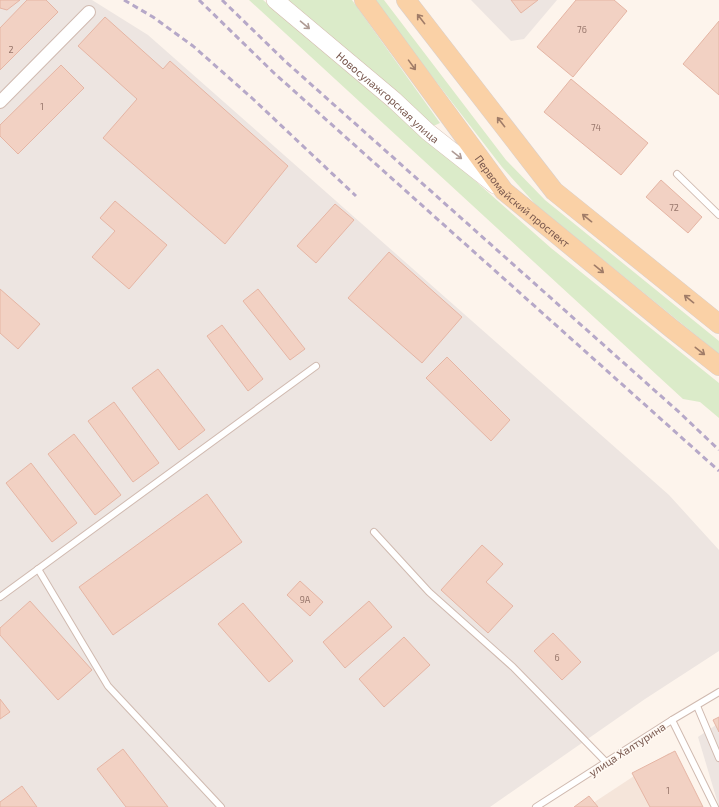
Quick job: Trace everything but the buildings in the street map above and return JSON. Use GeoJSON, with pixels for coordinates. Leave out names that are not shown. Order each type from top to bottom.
{"type":"FeatureCollection","features":[{"type":"Feature","properties":{"kind":"main road","name":"Новосулажгорская улица"},"geometry":{"type":"LineString","coordinates":[[275,0],[394,100],[428,132],[504,191]]}},
{"type":"Feature","properties":{"kind":"main road","name":"Первомайский проспект"},"geometry":{"type":"LineString","coordinates":[[364,0],[504,191],[719,366]]}},
{"type":"Feature","properties":{"kind":"main road"},"geometry":{"type":"LineString","coordinates":[[406,0],[554,191],[719,324]]}},
{"type":"Feature","properties":{"kind":"street"},"geometry":{"type":"LineString","coordinates":[[0,102],[89,12]]}},
{"type":"Feature","properties":{"kind":"lane"},"geometry":{"type":"LineString","coordinates":[[677,174],[719,216]]}},
{"type":"Feature","properties":{"kind":"lane"},"geometry":{"type":"LineString","coordinates":[[0,597],[316,366]]}},
{"type":"Feature","properties":{"kind":"lane"},"geometry":{"type":"LineString","coordinates":[[374,532],[429,592],[513,667],[606,762]]}},
{"type":"Feature","properties":{"kind":"lane"},"geometry":{"type":"LineString","coordinates":[[38,569],[108,686],[221,807]]}},
{"type":"Feature","properties":{"kind":"lane","name":"улица Халтурина"},"geometry":{"type":"LineString","coordinates":[[536,807],[672,720],[719,692]]}},
{"type":"Feature","properties":{"kind":"lane"},"geometry":{"type":"LineString","coordinates":[[697,706],[719,758]]}},
{"type":"Feature","properties":{"kind":"lane"},"geometry":{"type":"LineString","coordinates":[[672,720],[715,807]]}},
{"type":"Feature","properties":{"kind":"shaded area"},"geometry":{"type":"Polygon","coordinates":[[[0,0],[92,0],[148,35],[669,495],[719,550],[719,651],[645,699],[490,807],[0,807],[0,0]]]}},
{"type":"Feature","properties":{"kind":"shaded area"},"geometry":{"type":"Polygon","coordinates":[[[471,0],[557,0],[524,39],[511,41],[471,0]]]}},
{"type":"Feature","properties":{"kind":"shaded area"},"geometry":{"type":"Polygon","coordinates":[[[719,723],[719,807],[698,737],[719,723]]]}},
{"type":"Feature","properties":{"kind":"shaded area"},"geometry":{"type":"Polygon","coordinates":[[[669,753],[688,807],[587,807],[669,753]]]}},
{"type":"Feature","properties":{"kind":"green space"},"geometry":{"type":"Polygon","coordinates":[[[249,0],[263,0],[463,170],[551,248],[719,383],[719,418],[700,402],[683,399],[249,0]]]}},
{"type":"Feature","properties":{"kind":"green space"},"geometry":{"type":"Polygon","coordinates":[[[284,0],[352,0],[440,123],[429,128],[284,0]]]}},
{"type":"Feature","properties":{"kind":"green space"},"geometry":{"type":"Polygon","coordinates":[[[373,0],[384,0],[506,160],[545,200],[719,341],[719,354],[537,206],[502,167],[373,0]]]}},
{"type":"Feature","properties":{"kind":"railway"},"geometry":{"type":"LineString","coordinates":[[124,0],[153,17],[193,46],[253,99],[356,196]]}},
{"type":"Feature","properties":{"kind":"railway"},"geometry":{"type":"LineString","coordinates":[[199,0],[274,73],[719,471]]}},
{"type":"Feature","properties":{"kind":"railway"},"geometry":{"type":"LineString","coordinates":[[222,0],[286,62],[680,413],[719,450]]}}]}
